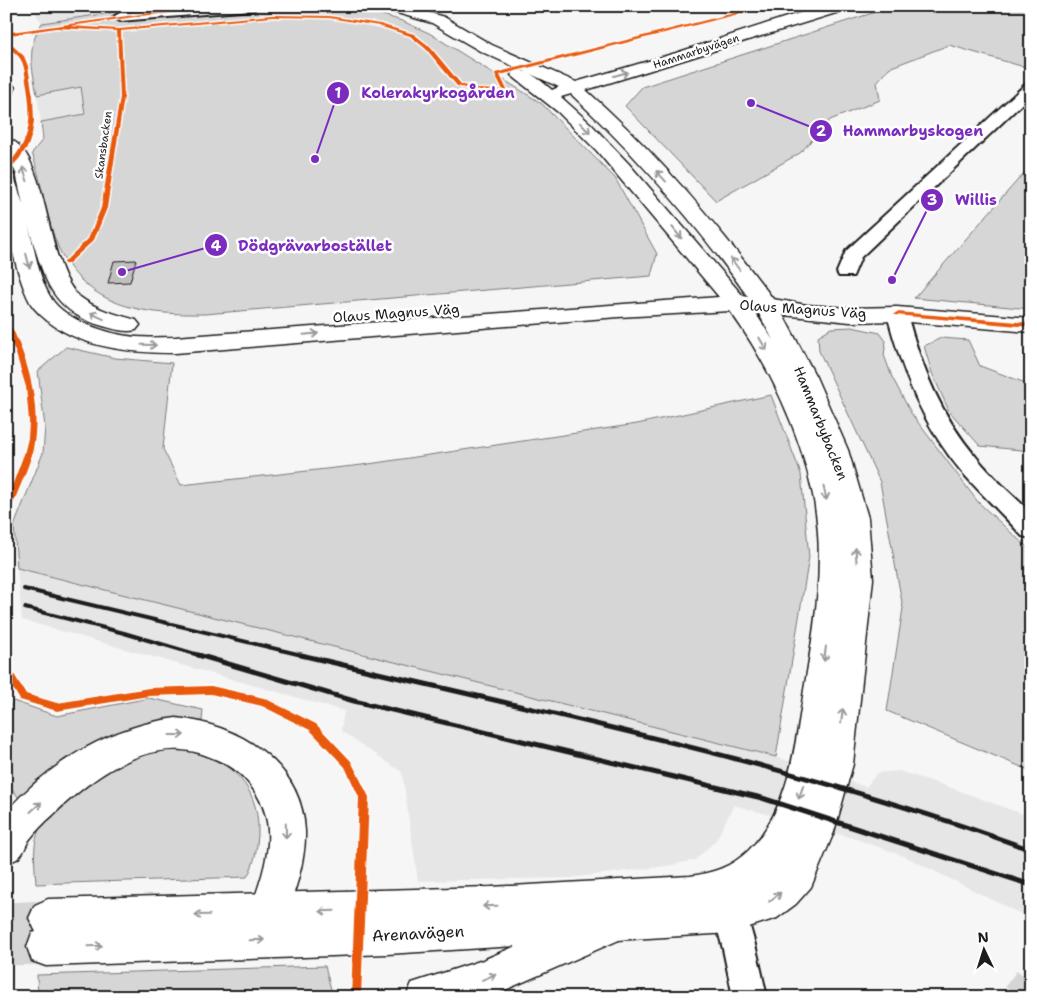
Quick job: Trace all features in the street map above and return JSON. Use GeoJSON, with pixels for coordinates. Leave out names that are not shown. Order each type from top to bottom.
{"type":"FeatureCollection","features":[{"type":"Feature","properties":{"kind":"main road","name":"Hammarbybacken"},"geometry":{"type":"LineString","coordinates":[[388,6],[438,20],[486,48],[552,76],[574,88],[662,176],[734,261],[754,328],[783,379],[813,450],[830,516],[835,574],[812,757],[802,792],[778,844],[748,874],[726,902]]}},
{"type":"Feature","properties":{"kind":"main road","name":"Hammarbyvägen"},"geometry":{"type":"LineString","coordinates":[[530,82],[712,38],[826,6]]}},
{"type":"Feature","properties":{"kind":"main road","name":"Hammarbyvägen"},"geometry":{"type":"LineString","coordinates":[[548,95],[682,57],[799,18],[844,6]]}},
{"type":"Feature","properties":{"kind":"main road","name":"Hammarbybacken"},"geometry":{"type":"LineString","coordinates":[[486,48],[504,64],[570,113],[744,296]]}},
{"type":"Feature","properties":{"kind":"main road","name":"Olaus Magnus Väg"},"geometry":{"type":"LineString","coordinates":[[6,144],[16,153],[26,173],[25,211],[34,286],[42,304],[56,316],[82,332],[135,345],[175,345],[627,309],[744,296],[807,312],[850,315],[897,314],[1031,325]]}},
{"type":"Feature","properties":{"kind":"main road","name":"Olaus Magnus Väg"},"geometry":{"type":"LineString","coordinates":[[6,178],[25,211]]}},
{"type":"Feature","properties":{"kind":"main road"},"geometry":{"type":"LineString","coordinates":[[6,845],[21,821],[68,778],[109,752],[150,736],[176,734],[201,736],[247,756],[270,781],[283,804],[287,832],[284,865],[268,914]]}},
{"type":"Feature","properties":{"kind":"main road","name":"Arenavägen"},"geometry":{"type":"LineString","coordinates":[[654,898],[726,902],[622,920],[387,935],[47,933],[268,914],[573,903],[654,898]]}},
{"type":"Feature","properties":{"kind":"main road"},"geometry":{"type":"LineString","coordinates":[[426,997],[484,979],[622,920]]}},
{"type":"Feature","properties":{"kind":"street"},"geometry":{"type":"LineString","coordinates":[[120,18],[253,6]]}},
{"type":"Feature","properties":{"kind":"street"},"geometry":{"type":"LineString","coordinates":[[846,272],[853,255],[1031,87]]}},
{"type":"Feature","properties":{"kind":"street"},"geometry":{"type":"LineString","coordinates":[[897,314],[906,348],[922,394],[962,456],[1026,519]]}},
{"type":"Feature","properties":{"kind":"street"},"geometry":{"type":"LineString","coordinates":[[726,902],[740,949],[750,997]]}},
{"type":"Feature","properties":{"kind":"shaded area"},"geometry":{"type":"Polygon","coordinates":[[[31,6],[110,6],[111,13],[42,23],[31,6]]]}},
{"type":"Feature","properties":{"kind":"shaded area"},"geometry":{"type":"Polygon","coordinates":[[[110,6],[354,6],[402,21],[429,33],[541,103],[615,178],[657,254],[651,276],[205,314],[163,313],[142,310],[123,305],[105,297],[88,286],[73,272],[61,253],[52,231],[32,153],[43,139],[41,122],[85,114],[81,87],[37,95],[33,75],[32,50],[37,32],[42,23],[110,13],[110,6]]]}},
{"type":"Feature","properties":{"kind":"shaded area"},"geometry":{"type":"Polygon","coordinates":[[[894,6],[1031,6],[1031,69],[949,45],[889,68],[877,82],[880,100],[830,120],[800,153],[716,201],[625,106],[642,87],[894,6]]]}},
{"type":"Feature","properties":{"kind":"shaded area"},"geometry":{"type":"Polygon","coordinates":[[[81,87],[86,114],[41,122],[37,95],[81,87]]]}},
{"type":"Feature","properties":{"kind":"shaded area"},"geometry":{"type":"Polygon","coordinates":[[[1031,165],[1031,309],[914,298],[1031,165]]]}},
{"type":"Feature","properties":{"kind":"shaded area"},"geometry":{"type":"Polygon","coordinates":[[[852,327],[880,333],[886,341],[884,355],[892,377],[911,413],[978,502],[1031,551],[1031,771],[887,711],[903,608],[880,482],[819,351],[818,336],[831,328],[852,327]]]}},
{"type":"Feature","properties":{"kind":"shaded area"},"geometry":{"type":"Polygon","coordinates":[[[941,338],[968,340],[980,366],[1031,385],[1031,451],[980,446],[949,411],[932,373],[924,346],[941,338]]]}},
{"type":"Feature","properties":{"kind":"shaded area"},"geometry":{"type":"Polygon","coordinates":[[[66,347],[115,358],[172,363],[163,449],[181,485],[362,465],[637,424],[771,395],[801,474],[809,557],[776,757],[17,568],[14,526],[43,453],[45,427],[38,371],[66,347]]]}},
{"type":"Feature","properties":{"kind":"shaded area"},"geometry":{"type":"Polygon","coordinates":[[[17,568],[776,757],[866,787],[877,773],[899,771],[946,786],[1031,817],[1031,919],[904,856],[856,839],[734,805],[716,840],[695,860],[667,866],[570,878],[418,881],[402,772],[341,731],[344,711],[22,620],[17,568]]]}},
{"type":"Feature","properties":{"kind":"shaded area"},"geometry":{"type":"Polygon","coordinates":[[[149,698],[203,710],[202,721],[175,720],[20,800],[11,787],[7,713],[13,701],[57,716],[149,698]]]}},
{"type":"Feature","properties":{"kind":"shaded area"},"geometry":{"type":"Polygon","coordinates":[[[173,749],[191,752],[222,764],[235,773],[245,784],[257,814],[258,833],[255,856],[247,877],[36,884],[36,838],[47,817],[97,777],[111,769],[141,756],[173,749]]]}},
{"type":"Feature","properties":{"kind":"shaded area"},"geometry":{"type":"Polygon","coordinates":[[[325,966],[333,997],[38,997],[37,975],[325,966]]]}},
{"type":"Feature","properties":{"kind":"building"},"geometry":{"type":"Polygon","coordinates":[[[136,260],[130,282],[108,283],[114,261],[136,260]]]}},
{"type":"Feature","properties":{"kind":"tunnel"},"geometry":{"type":"LineString","coordinates":[[6,920],[48,918]]}},
{"type":"Feature","properties":{"kind":"tunnel"},"geometry":{"type":"LineString","coordinates":[[6,948],[46,947]]}},
{"type":"Feature","properties":{"kind":"tunnel"},"geometry":{"type":"LineString","coordinates":[[1019,997],[1031,981]]}},
{"type":"Feature","properties":{"kind":"railway"},"geometry":{"type":"LineString","coordinates":[[24,589],[306,656]]}},
{"type":"Feature","properties":{"kind":"railway"},"geometry":{"type":"LineString","coordinates":[[25,608],[124,633],[202,656]]}},
{"type":"Feature","properties":{"kind":"railway"},"geometry":{"type":"LineString","coordinates":[[198,655],[354,701],[762,798],[1031,885]]}},
{"type":"Feature","properties":{"kind":"railway"},"geometry":{"type":"LineString","coordinates":[[301,655],[577,719],[760,765],[942,819],[1031,850]]}},
{"type":"Feature","properties":{"kind":"cycle path"},"geometry":{"type":"LineString","coordinates":[[6,34],[149,14],[253,6]]}},
{"type":"Feature","properties":{"kind":"cycle path"},"geometry":{"type":"LineString","coordinates":[[56,27],[119,30],[272,16],[329,17],[380,25],[412,35],[428,48],[459,85],[477,90],[506,92],[497,74],[768,6]]}},
{"type":"Feature","properties":{"kind":"cycle path"},"geometry":{"type":"LineString","coordinates":[[6,9],[10,45],[22,57],[26,66],[32,109],[30,134],[25,146],[6,171]]}},
{"type":"Feature","properties":{"kind":"cycle path","name":"Skansbacken"},"geometry":{"type":"LineString","coordinates":[[66,263],[91,240],[104,208],[122,97],[119,30]]}},
{"type":"Feature","properties":{"kind":"cycle path"},"geometry":{"type":"LineString","coordinates":[[897,314],[1031,325]]}},
{"type":"Feature","properties":{"kind":"cycle path"},"geometry":{"type":"LineString","coordinates":[[6,323],[20,354],[32,404],[31,438],[28,454],[6,512]]}},
{"type":"Feature","properties":{"kind":"cycle path"},"geometry":{"type":"LineString","coordinates":[[6,669],[23,697],[57,707],[149,692],[211,690],[264,702],[313,727],[348,764],[364,797],[356,997]]}},
{"type":"Feature","properties":{"kind":"place","name":"Hammarbyskogen"},"geometry":{"type":"Point","coordinates":[751,103]}},
{"type":"Feature","properties":{"kind":"place","name":"Kolerakyrkogården"},"geometry":{"type":"Point","coordinates":[315,159]}},
{"type":"Feature","properties":{"kind":"place","name":"Dödgrävarbostället"},"geometry":{"type":"Point","coordinates":[122,272]}},
{"type":"Feature","properties":{"kind":"place","name":"Willis"},"geometry":{"type":"Point","coordinates":[892,280]}}]}
